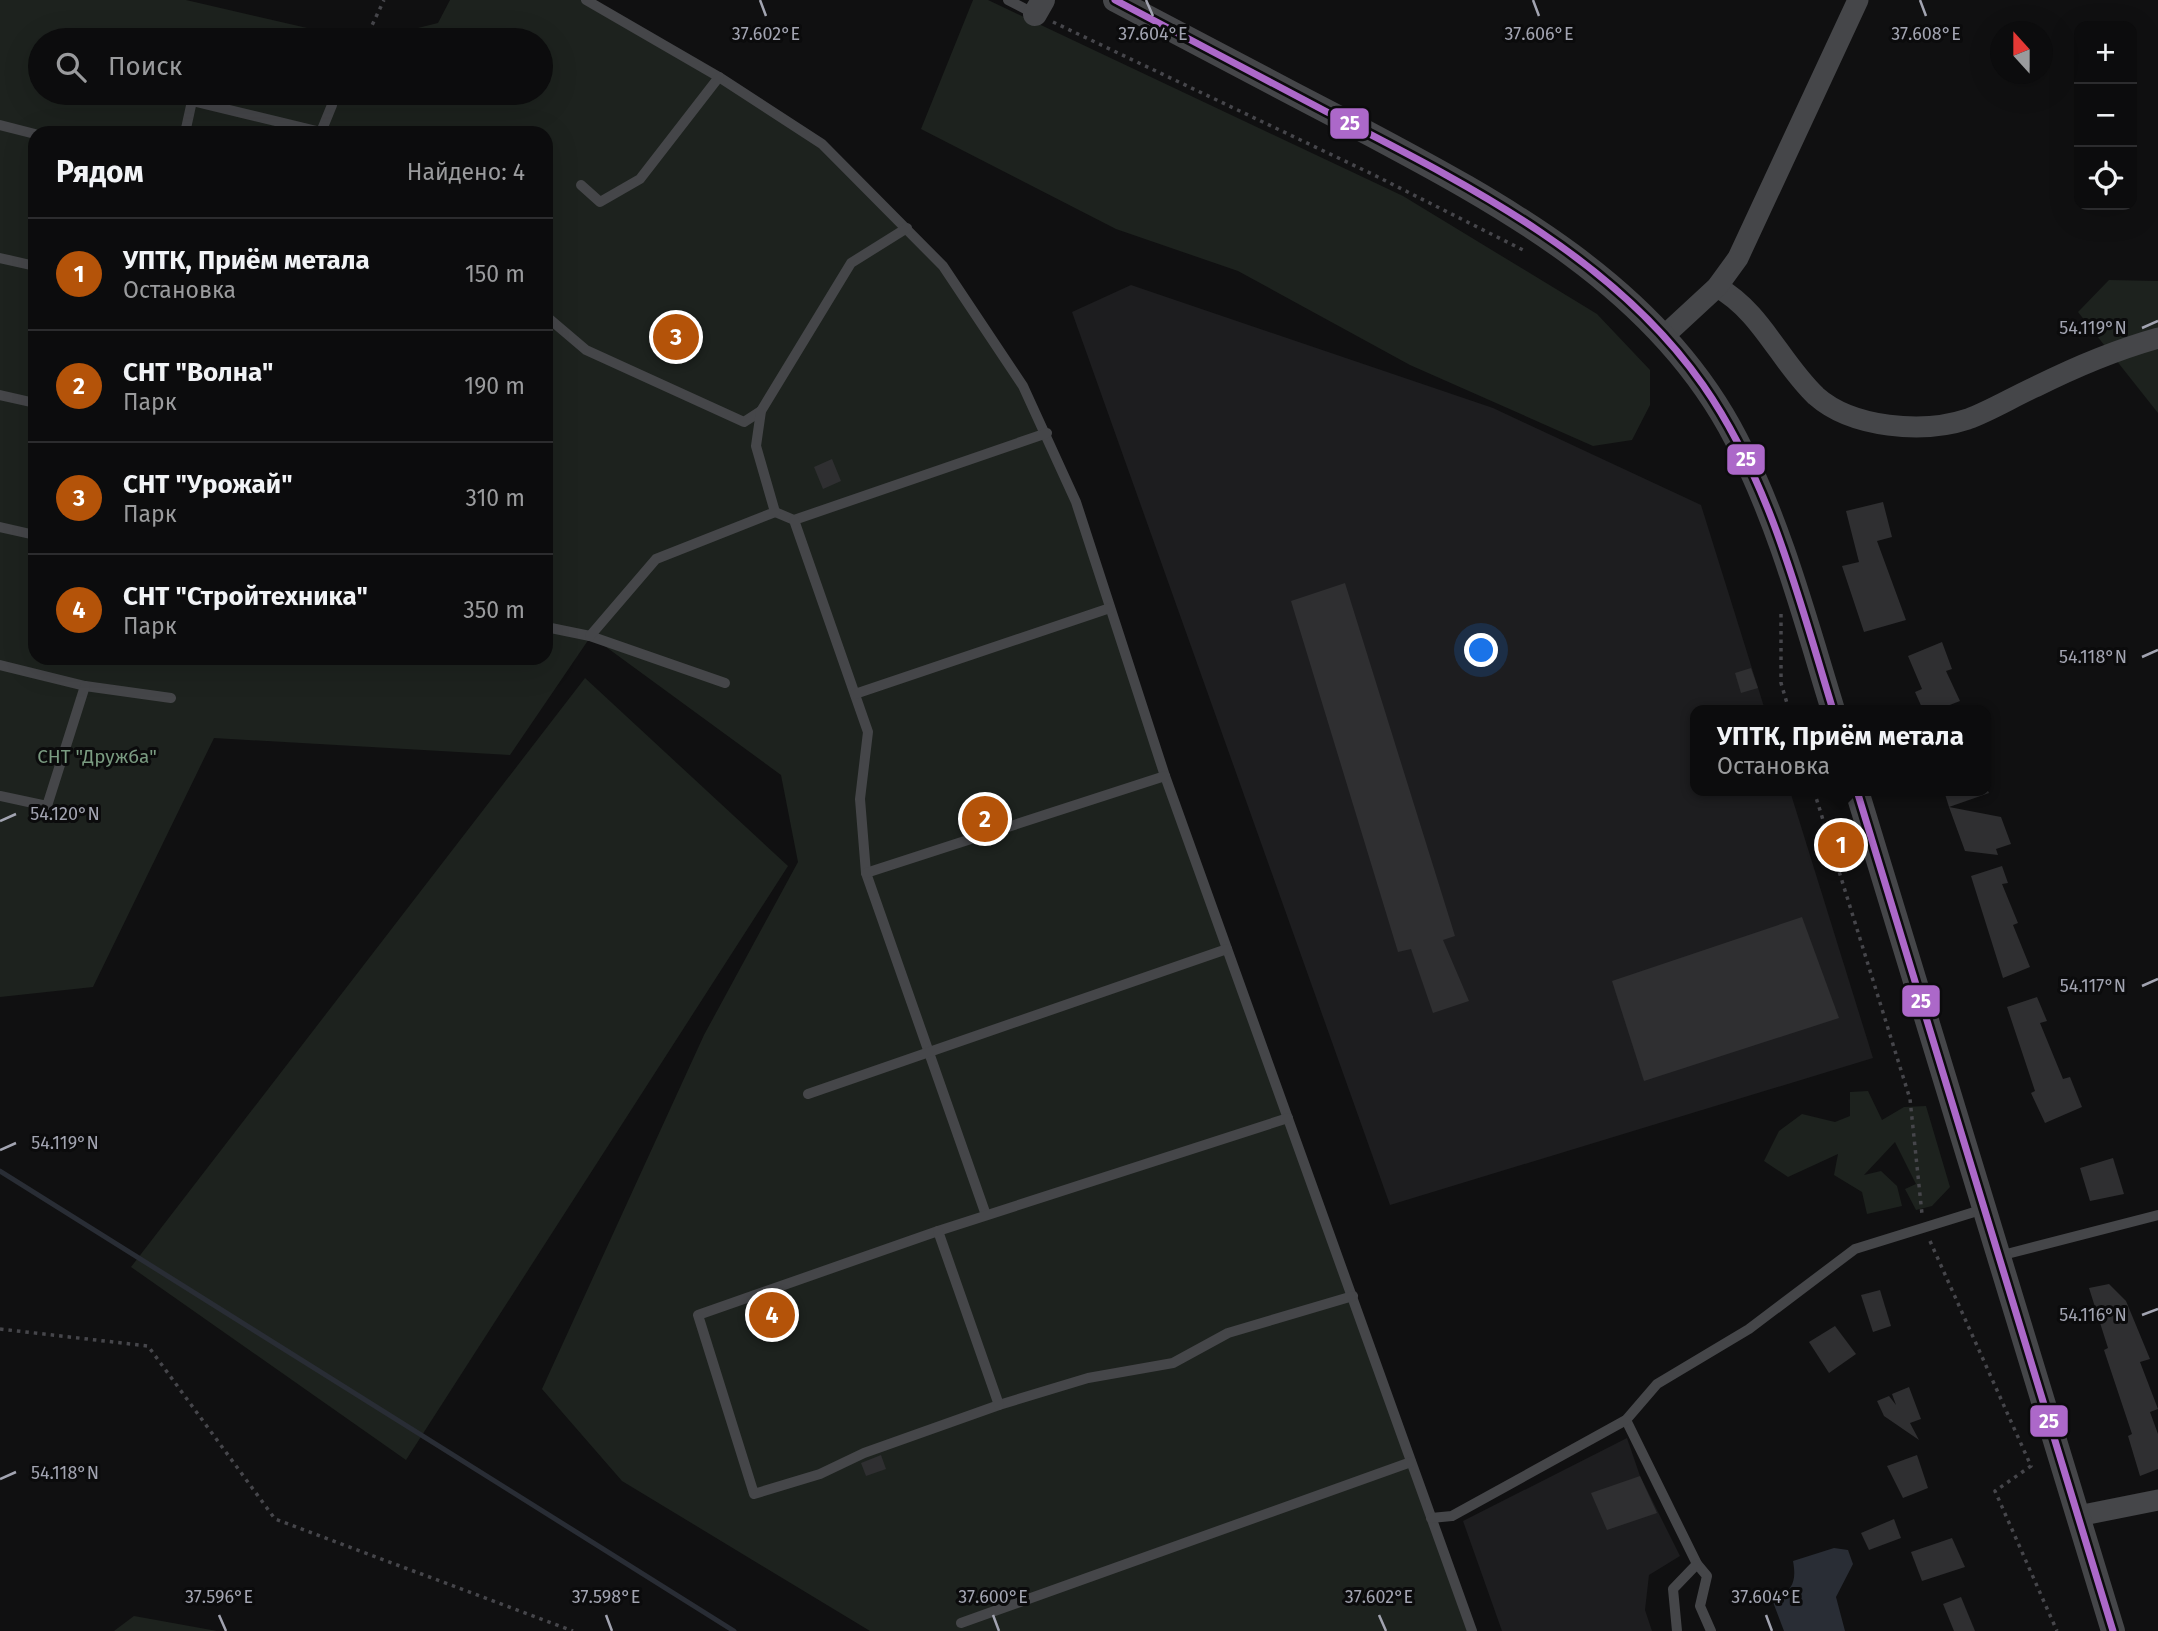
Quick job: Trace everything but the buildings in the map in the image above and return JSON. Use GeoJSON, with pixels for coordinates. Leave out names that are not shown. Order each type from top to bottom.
{"type":"FeatureCollection","features":[{"type":"Feature","properties":{"kind":"street"},"geometry":{"type":"LineString","coordinates":[[1115,0],[1476,190],[1603,278],[1664,336],[1704,387],[1736,439],[1789,571],[1831,705]]}},
{"type":"Feature","properties":{"kind":"street"},"geometry":{"type":"LineString","coordinates":[[1664,336],[1717,286],[1738,258],[1858,0]]}},
{"type":"Feature","properties":{"kind":"street"},"geometry":{"type":"LineString","coordinates":[[1717,286],[1732,295],[1763,329],[1815,395],[1836,411],[1861,422],[1932,424],[1967,419],[2088,361],[2158,338]]}},
{"type":"Feature","properties":{"kind":"street"},"geometry":{"type":"LineString","coordinates":[[1859,796],[2113,1631]]}},
{"type":"Feature","properties":{"kind":"street"},"geometry":{"type":"LineString","coordinates":[[2078,1516],[2158,1500]]}},
{"type":"Feature","properties":{"kind":"lane"},"geometry":{"type":"LineString","coordinates":[[586,0],[719,77],[822,145],[943,266],[1023,386],[1047,433],[1076,502],[1165,776],[1471,1630]]}},
{"type":"Feature","properties":{"kind":"lane"},"geometry":{"type":"LineString","coordinates":[[1008,0],[1039,7]]}},
{"type":"Feature","properties":{"kind":"lane"},"geometry":{"type":"LineString","coordinates":[[581,185],[600,202],[640,179],[719,77]]}},
{"type":"Feature","properties":{"kind":"lane"},"geometry":{"type":"LineString","coordinates":[[187,126],[191,105]]}},
{"type":"Feature","properties":{"kind":"lane"},"geometry":{"type":"LineString","coordinates":[[209,105],[296,126]]}},
{"type":"Feature","properties":{"kind":"lane"},"geometry":{"type":"LineString","coordinates":[[323,126],[332,105]]}},
{"type":"Feature","properties":{"kind":"lane"},"geometry":{"type":"LineString","coordinates":[[0,125],[28,132]]}},
{"type":"Feature","properties":{"kind":"lane"},"geometry":{"type":"LineString","coordinates":[[775,512],[755,446],[761,411],[851,263],[907,228]]}},
{"type":"Feature","properties":{"kind":"lane"},"geometry":{"type":"LineString","coordinates":[[0,258],[28,264]]}},
{"type":"Feature","properties":{"kind":"lane"},"geometry":{"type":"LineString","coordinates":[[553,322],[586,351],[744,422],[761,411]]}},
{"type":"Feature","properties":{"kind":"lane"},"geometry":{"type":"LineString","coordinates":[[0,395],[28,401]]}},
{"type":"Feature","properties":{"kind":"lane"},"geometry":{"type":"LineString","coordinates":[[590,636],[656,559],[775,512],[794,520],[1047,433]]}},
{"type":"Feature","properties":{"kind":"lane"},"geometry":{"type":"LineString","coordinates":[[794,520],[868,732],[860,799],[866,873],[986,1215]]}},
{"type":"Feature","properties":{"kind":"lane"},"geometry":{"type":"LineString","coordinates":[[0,527],[28,533]]}},
{"type":"Feature","properties":{"kind":"lane"},"geometry":{"type":"LineString","coordinates":[[855,694],[1110,608]]}},
{"type":"Feature","properties":{"kind":"lane"},"geometry":{"type":"LineString","coordinates":[[553,628],[590,636],[725,683]]}},
{"type":"Feature","properties":{"kind":"lane"},"geometry":{"type":"LineString","coordinates":[[0,665],[85,686],[171,698]]}},
{"type":"Feature","properties":{"kind":"lane"},"geometry":{"type":"LineString","coordinates":[[0,796],[47,806],[85,686]]}},
{"type":"Feature","properties":{"kind":"lane"},"geometry":{"type":"LineString","coordinates":[[866,873],[1165,776]]}},
{"type":"Feature","properties":{"kind":"lane"},"geometry":{"type":"LineString","coordinates":[[807,1094],[1227,949]]}},
{"type":"Feature","properties":{"kind":"lane"},"geometry":{"type":"LineString","coordinates":[[1288,1118],[986,1215],[698,1315],[754,1494],[820,1474],[864,1453],[999,1405],[1088,1378],[1173,1363],[1228,1334],[1353,1296]]}},
{"type":"Feature","properties":{"kind":"lane"},"geometry":{"type":"LineString","coordinates":[[1431,1518],[1452,1516],[1626,1420],[1657,1384],[1749,1329],[1855,1249],[1984,1209]]}},
{"type":"Feature","properties":{"kind":"lane"},"geometry":{"type":"LineString","coordinates":[[1999,1256],[2158,1215]]}},
{"type":"Feature","properties":{"kind":"lane"},"geometry":{"type":"LineString","coordinates":[[939,1231],[999,1405]]}},
{"type":"Feature","properties":{"kind":"lane"},"geometry":{"type":"LineString","coordinates":[[1626,1420],[1697,1564],[1707,1576],[1700,1606],[1711,1631]]}},
{"type":"Feature","properties":{"kind":"lane"},"geometry":{"type":"LineString","coordinates":[[961,1623],[1412,1462]]}},
{"type":"Feature","properties":{"kind":"lane"},"geometry":{"type":"LineString","coordinates":[[1677,1631],[1673,1589],[1697,1564]]}},
{"type":"Feature","properties":{"kind":"path"},"geometry":{"type":"LineString","coordinates":[[371,28],[384,0]]}},
{"type":"Feature","properties":{"kind":"path"},"geometry":{"type":"LineString","coordinates":[[1039,7],[1535,256]]}},
{"type":"Feature","properties":{"kind":"path"},"geometry":{"type":"LineString","coordinates":[[1781,608],[1781,683],[1788,705]]}},
{"type":"Feature","properties":{"kind":"path"},"geometry":{"type":"LineString","coordinates":[[1816,796],[1910,1099],[1924,1229],[2031,1466],[1995,1492],[2057,1631]]}},
{"type":"Feature","properties":{"kind":"path"},"geometry":{"type":"LineString","coordinates":[[0,1329],[148,1346],[275,1519],[572,1631]]}},
{"type":"Feature","properties":{"kind":"shaded area"},"geometry":{"type":"Polygon","coordinates":[[[1131,285],[1493,408],[1701,505],[1763,705],[1690,705],[1690,796],[1792,796],[1873,1058],[1390,1205],[1072,312],[1131,285]]]}},
{"type":"Feature","properties":{"kind":"shaded area"},"geometry":{"type":"Polygon","coordinates":[[[1627,1438],[1640,1476],[1680,1556],[1649,1575],[1645,1610],[1652,1631],[1502,1631],[1463,1521],[1627,1438]]]}},
{"type":"Feature","properties":{"kind":"shaded area"},"geometry":{"type":"Polygon","coordinates":[[[1834,1548],[1848,1550],[1853,1564],[1836,1597],[1845,1631],[1784,1631],[1773,1602],[1792,1585],[1793,1561],[1834,1548]]]}},
{"type":"Feature","properties":{"kind":"green space","name":"СНТ \"Дружба\""},"geometry":{"type":"Polygon","coordinates":[[[0,0],[186,0],[307,28],[28,28],[28,105],[553,105],[553,28],[418,28],[438,23],[450,0],[586,0],[822,144],[943,266],[1047,433],[1472,1631],[870,1631],[622,1481],[542,1389],[704,1035],[798,862],[781,775],[591,636],[510,755],[214,738],[93,987],[0,997],[0,0]]]}},
{"type":"Feature","properties":{"kind":"green space"},"geometry":{"type":"Polygon","coordinates":[[[973,0],[988,0],[1403,196],[1597,314],[1650,370],[1650,405],[1632,440],[1593,446],[1410,365],[1238,271],[1116,229],[921,129],[973,0]]]}},
{"type":"Feature","properties":{"kind":"green space"},"geometry":{"type":"Polygon","coordinates":[[[2109,280],[2158,281],[2158,413],[2078,312],[2109,280]]]}},
{"type":"Feature","properties":{"kind":"green space"},"geometry":{"type":"Polygon","coordinates":[[[585,678],[788,866],[406,1460],[131,1267],[585,678]]]}},
{"type":"Feature","properties":{"kind":"green space"},"geometry":{"type":"Polygon","coordinates":[[[1868,1091],[1882,1120],[1904,1107],[1926,1106],[1950,1187],[1932,1206],[1916,1210],[1905,1189],[1916,1184],[1895,1142],[1864,1175],[1881,1171],[1897,1186],[1902,1206],[1867,1214],[1862,1192],[1834,1175],[1838,1154],[1788,1177],[1764,1161],[1779,1131],[1802,1114],[1835,1122],[1850,1116],[1850,1092],[1868,1091]]]}},
{"type":"Feature","properties":{"kind":"green space"},"geometry":{"type":"Polygon","coordinates":[[[134,1616],[217,1631],[114,1631],[134,1616]]]}},
{"type":"Feature","properties":{"kind":"waterway"},"geometry":{"type":"LineString","coordinates":[[0,1171],[734,1631]]}},
{"type":"Feature","properties":{"kind":"transit line","name":"25"},"geometry":{"type":"LineString","coordinates":[[1115,0],[1482,195],[1580,260],[1625,298],[1667,339],[1703,385],[1726,422],[1765,501],[1795,584],[1831,705]]}},
{"type":"Feature","properties":{"kind":"transit line","name":"25"},"geometry":{"type":"LineString","coordinates":[[1859,796],[2113,1631]]}},
{"type":"Feature","properties":{"kind":"place","name":"СНТ \"Урожай\""},"geometry":{"type":"Point","coordinates":[676,337]}},
{"type":"Feature","properties":{"kind":"place","name":"СНТ \"Волна\""},"geometry":{"type":"Point","coordinates":[985,819]}},
{"type":"Feature","properties":{"kind":"place","name":"УПТК, Приём метала"},"geometry":{"type":"Point","coordinates":[1841,845]}},
{"type":"Feature","properties":{"kind":"place","name":"СНТ \"Стройтехника\""},"geometry":{"type":"Point","coordinates":[772,1315]}}]}
